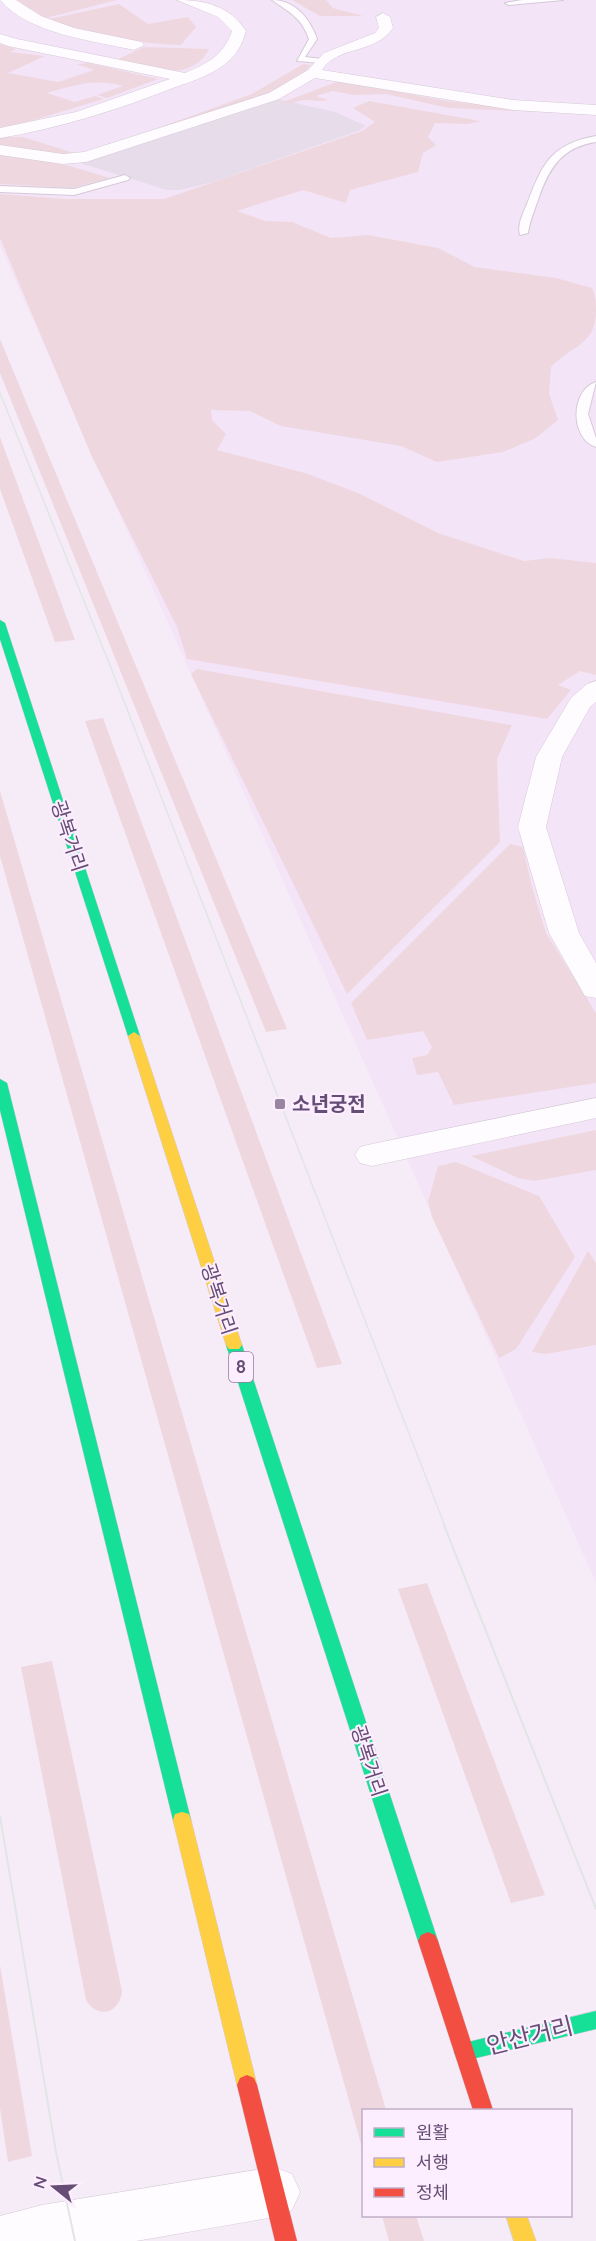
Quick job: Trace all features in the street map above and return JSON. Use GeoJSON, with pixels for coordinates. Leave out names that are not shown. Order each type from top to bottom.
{"type":"FeatureCollection","features":[{"type":"Feature","properties":{"kind":"main road","name":"광복거리"},"geometry":{"type":"LineString","coordinates":[[0,623],[483,2109]]}},
{"type":"Feature","properties":{"kind":"main road"},"geometry":{"type":"LineString","coordinates":[[0,1083],[272,2217],[286,2241]]}},
{"type":"Feature","properties":{"kind":"main road","name":"안산거리"},"geometry":{"type":"LineString","coordinates":[[464,2052],[596,2020]]}},
{"type":"Feature","properties":{"kind":"main road"},"geometry":{"type":"LineString","coordinates":[[517,2217],[525,2241]]}},
{"type":"Feature","properties":{"kind":"street"},"geometry":{"type":"LineString","coordinates":[[7,0],[26,13],[54,26],[137,45],[101,61]]}},
{"type":"Feature","properties":{"kind":"street"},"geometry":{"type":"LineString","coordinates":[[0,133],[32,128],[77,116],[187,78],[219,61],[234,48],[239,31],[233,20],[217,10],[184,0]]}},
{"type":"Feature","properties":{"kind":"street"},"geometry":{"type":"LineString","coordinates":[[0,150],[63,159],[86,157],[274,96],[316,67],[327,55],[378,38],[386,28],[383,17]]}},
{"type":"Feature","properties":{"kind":"street"},"geometry":{"type":"LineString","coordinates":[[0,38],[13,44],[187,78]]}},
{"type":"Feature","properties":{"kind":"street"},"geometry":{"type":"LineString","coordinates":[[316,67],[513,105],[596,111]]}},
{"type":"Feature","properties":{"kind":"street"},"geometry":{"type":"LineString","coordinates":[[596,689],[580,703],[549,757],[532,827],[564,933],[596,989]]}},
{"type":"Feature","properties":{"kind":"street"},"geometry":{"type":"LineString","coordinates":[[372,1155],[596,1108]]}},
{"type":"Feature","properties":{"kind":"street"},"geometry":{"type":"LineString","coordinates":[[4,2241],[42,2231],[272,2217]]}},
{"type":"Feature","properties":{"kind":"lane"},"geometry":{"type":"LineString","coordinates":[[276,0],[301,15],[309,27],[313,39],[300,59],[316,67]]}},
{"type":"Feature","properties":{"kind":"lane"},"geometry":{"type":"LineString","coordinates":[[509,3],[559,0]]}},
{"type":"Feature","properties":{"kind":"lane"},"geometry":{"type":"LineString","coordinates":[[523,233],[544,168],[557,153],[577,141],[596,139]]}},
{"type":"Feature","properties":{"kind":"lane"},"geometry":{"type":"LineString","coordinates":[[0,189],[74,192],[125,178]]}},
{"type":"Feature","properties":{"kind":"lane"},"geometry":{"type":"LineString","coordinates":[[596,385],[591,387],[583,398],[584,424],[592,442],[596,444]]}},
{"type":"Feature","properties":{"kind":"lane"},"geometry":{"type":"LineString","coordinates":[[584,416],[596,413]]}},
{"type":"Feature","properties":{"kind":"shaded area"},"geometry":{"type":"Polygon","coordinates":[[[0,0],[596,0],[596,1583],[0,246],[0,0]]]}},
{"type":"Feature","properties":{"kind":"shaded area"},"geometry":{"type":"Polygon","coordinates":[[[16,0],[117,0],[46,18],[16,0]]]}},
{"type":"Feature","properties":{"kind":"shaded area"},"geometry":{"type":"Polygon","coordinates":[[[292,0],[326,0],[333,8],[363,16],[320,16],[292,0]]]}},
{"type":"Feature","properties":{"kind":"shaded area"},"geometry":{"type":"Polygon","coordinates":[[[119,4],[148,24],[188,17],[196,27],[181,45],[114,38],[49,19],[119,4]]]}},
{"type":"Feature","properties":{"kind":"shaded area"},"geometry":{"type":"Polygon","coordinates":[[[0,44],[16,49],[10,52],[45,56],[8,73],[58,82],[94,70],[76,64],[89,63],[158,79],[107,98],[97,95],[123,86],[94,83],[47,93],[75,102],[95,96],[104,99],[0,130],[0,44]]]}},
{"type":"Feature","properties":{"kind":"shaded area"},"geometry":{"type":"Polygon","coordinates":[[[144,47],[209,49],[201,60],[191,67],[179,70],[153,70],[114,61],[144,47]]]}},
{"type":"Feature","properties":{"kind":"shaded area"},"geometry":{"type":"Polygon","coordinates":[[[303,64],[311,65],[298,77],[255,99],[133,137],[252,94],[303,64]]]}},
{"type":"Feature","properties":{"kind":"shaded area"},"geometry":{"type":"Polygon","coordinates":[[[339,81],[447,101],[541,112],[449,108],[386,94],[354,95],[333,91],[316,96],[328,100],[281,103],[339,81]]]}},
{"type":"Feature","properties":{"kind":"shaded area"},"geometry":{"type":"Polygon","coordinates":[[[278,99],[335,112],[366,126],[358,131],[213,182],[180,190],[167,190],[80,163],[278,99]]]}},
{"type":"Feature","properties":{"kind":"shaded area"},"geometry":{"type":"Polygon","coordinates":[[[369,101],[480,121],[468,124],[435,123],[428,137],[436,145],[423,153],[418,172],[350,190],[346,203],[303,190],[237,211],[265,221],[292,222],[331,238],[368,235],[438,248],[475,267],[556,278],[592,288],[596,299],[596,311],[592,331],[581,344],[551,367],[549,394],[558,420],[536,438],[503,452],[437,462],[401,446],[281,426],[250,411],[211,410],[212,420],[226,434],[217,450],[305,473],[358,493],[438,533],[524,561],[550,558],[596,563],[596,675],[580,671],[558,685],[571,690],[547,719],[187,659],[177,627],[92,457],[0,238],[0,194],[65,199],[164,199],[362,131],[375,122],[353,108],[369,101]]]}},
{"type":"Feature","properties":{"kind":"shaded area"},"geometry":{"type":"Polygon","coordinates":[[[0,137],[23,137],[74,153],[64,155],[0,146],[0,137]]]}},
{"type":"Feature","properties":{"kind":"shaded area"},"geometry":{"type":"Polygon","coordinates":[[[0,153],[70,166],[110,178],[72,188],[0,184],[0,153]]]}},
{"type":"Feature","properties":{"kind":"shaded area"},"geometry":{"type":"Polygon","coordinates":[[[0,339],[287,1029],[266,1032],[0,373],[0,339]]]}},
{"type":"Feature","properties":{"kind":"shaded area"},"geometry":{"type":"Polygon","coordinates":[[[0,437],[75,640],[55,642],[0,489],[0,437]]]}},
{"type":"Feature","properties":{"kind":"shaded area"},"geometry":{"type":"Polygon","coordinates":[[[197,669],[512,725],[497,759],[500,842],[347,994],[191,674],[197,669]]]}},
{"type":"Feature","properties":{"kind":"shaded area"},"geometry":{"type":"Polygon","coordinates":[[[103,718],[342,1364],[317,1368],[85,721],[103,718]]]}},
{"type":"Feature","properties":{"kind":"shaded area"},"geometry":{"type":"Polygon","coordinates":[[[0,791],[386,2109],[362,2109],[362,2147],[0,856],[0,791]]]}},
{"type":"Feature","properties":{"kind":"shaded area"},"geometry":{"type":"Polygon","coordinates":[[[510,844],[523,847],[546,933],[596,1013],[596,1083],[454,1105],[438,1072],[417,1075],[412,1058],[427,1055],[432,1047],[423,1031],[367,1040],[351,1003],[510,844]]]}},
{"type":"Feature","properties":{"kind":"shaded area"},"geometry":{"type":"Polygon","coordinates":[[[596,1130],[596,1170],[534,1181],[518,1178],[471,1156],[596,1130]]]}},
{"type":"Feature","properties":{"kind":"shaded area"},"geometry":{"type":"Polygon","coordinates":[[[456,1162],[539,1196],[575,1257],[516,1349],[499,1358],[432,1217],[428,1202],[438,1166],[456,1162]]]}},
{"type":"Feature","properties":{"kind":"shaded area"},"geometry":{"type":"Polygon","coordinates":[[[588,1251],[596,1263],[596,1345],[546,1354],[532,1352],[588,1251]]]}},
{"type":"Feature","properties":{"kind":"shaded area"},"geometry":{"type":"Polygon","coordinates":[[[427,1583],[545,1895],[511,1903],[398,1589],[427,1583]]]}},
{"type":"Feature","properties":{"kind":"shaded area"},"geometry":{"type":"Polygon","coordinates":[[[52,1661],[122,1991],[113,2009],[102,2012],[96,2010],[86,2000],[21,1667],[52,1661]]]}},
{"type":"Feature","properties":{"kind":"shaded area"},"geometry":{"type":"Polygon","coordinates":[[[0,1965],[32,2156],[8,2162],[0,2108],[0,1965]]]}},
{"type":"Feature","properties":{"kind":"shaded area"},"geometry":{"type":"Polygon","coordinates":[[[382,2217],[416,2217],[424,2241],[389,2241],[382,2217]]]}},
{"type":"Feature","properties":{"kind":"tram line"},"geometry":{"type":"LineString","coordinates":[[0,393],[111,668],[445,1526]]}},
{"type":"Feature","properties":{"kind":"tram line"},"geometry":{"type":"LineString","coordinates":[[444,1525],[596,1909]]}},
{"type":"Feature","properties":{"kind":"tram line"},"geometry":{"type":"LineString","coordinates":[[0,1816],[56,2152],[75,2241]]}},
{"type":"Feature","properties":{"kind":"traffic: fast"},"geometry":{"type":"LineString","coordinates":[[0,623],[134,1036]]}},
{"type":"Feature","properties":{"kind":"traffic: fast"},"geometry":{"type":"LineString","coordinates":[[0,1083],[182,1820]]}},
{"type":"Feature","properties":{"kind":"traffic: fast"},"geometry":{"type":"LineString","coordinates":[[234,1345],[428,1941]]}},
{"type":"Feature","properties":{"kind":"traffic: fast"},"geometry":{"type":"LineString","coordinates":[[464,2052],[596,2020]]}},
{"type":"Feature","properties":{"kind":"traffic: slow"},"geometry":{"type":"LineString","coordinates":[[134,1036],[234,1345]]}},
{"type":"Feature","properties":{"kind":"traffic: slow"},"geometry":{"type":"LineString","coordinates":[[182,1820],[247,2085]]}},
{"type":"Feature","properties":{"kind":"traffic: slow"},"geometry":{"type":"LineString","coordinates":[[517,2217],[525,2241]]}},
{"type":"Feature","properties":{"kind":"traffic: jam"},"geometry":{"type":"LineString","coordinates":[[428,1941],[483,2109]]}},
{"type":"Feature","properties":{"kind":"traffic: jam"},"geometry":{"type":"LineString","coordinates":[[247,2085],[286,2241]]}},
{"type":"Feature","properties":{"kind":"place","name":"소년궁전"},"geometry":{"type":"Point","coordinates":[280,1104]}}]}
